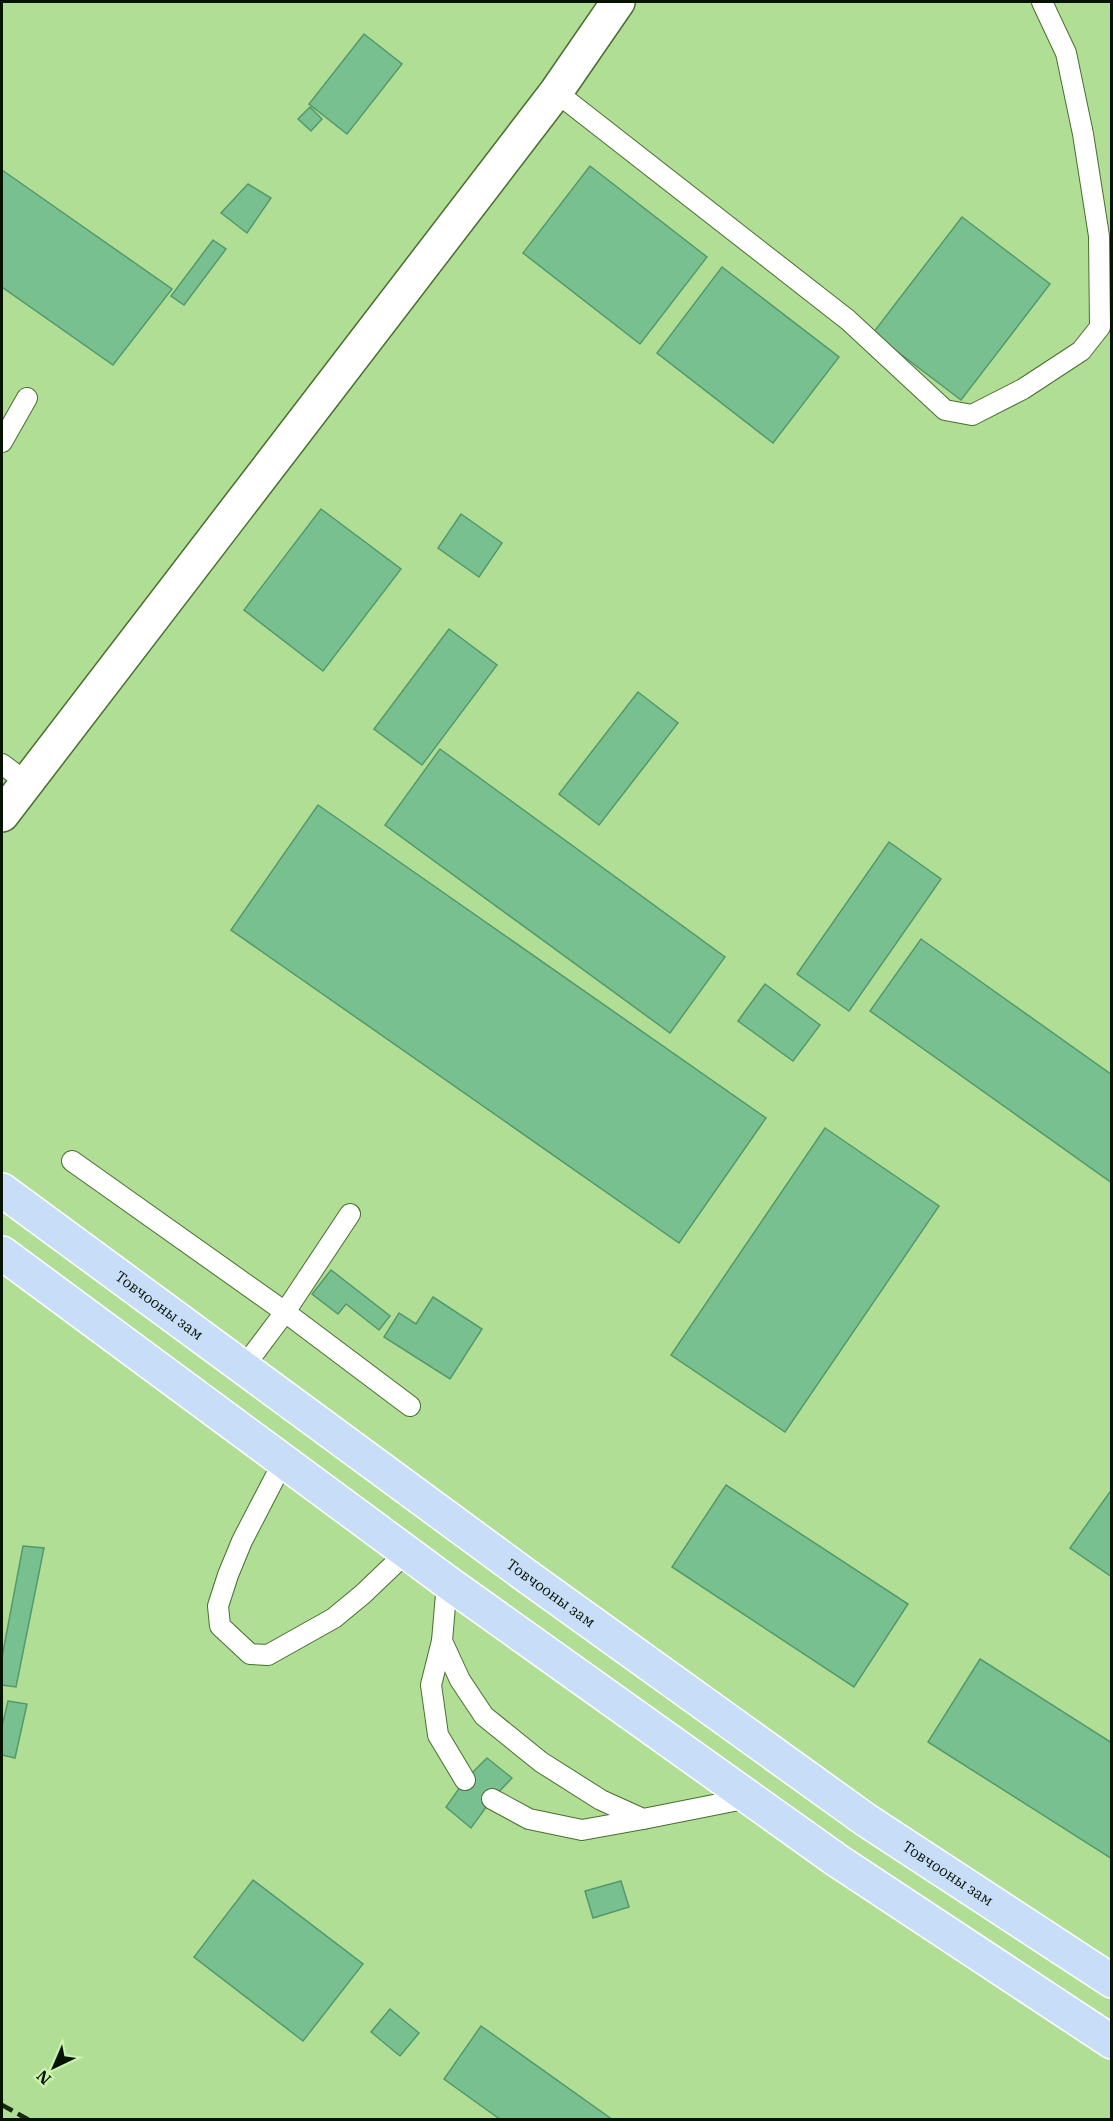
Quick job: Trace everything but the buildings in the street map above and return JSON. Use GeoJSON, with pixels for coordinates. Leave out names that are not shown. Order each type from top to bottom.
{"type":"FeatureCollection","features":[{"type":"Feature","properties":{"kind":"highway","name":"Товчооны зам"},"geometry":{"type":"LineString","coordinates":[[2,1191],[528,1577],[866,1820],[1112,1981]]}},
{"type":"Feature","properties":{"kind":"highway"},"geometry":{"type":"LineString","coordinates":[[2,1253],[447,1582],[749,1798],[838,1861],[1112,2042]]}},
{"type":"Feature","properties":{"kind":"street"},"geometry":{"type":"LineString","coordinates":[[2,815],[14,773],[556,92],[618,2]]}},
{"type":"Feature","properties":{"kind":"lane"},"geometry":{"type":"LineString","coordinates":[[556,92],[848,320],[945,410],[972,415],[1023,389],[1080,351],[1100,327],[1099,236],[1083,134],[1066,53],[1042,2]]}},
{"type":"Feature","properties":{"kind":"lane"},"geometry":{"type":"LineString","coordinates":[[2,442],[27,398]]}},
{"type":"Feature","properties":{"kind":"lane"},"geometry":{"type":"LineString","coordinates":[[72,1161],[285,1312],[410,1406]]}},
{"type":"Feature","properties":{"kind":"lane"},"geometry":{"type":"LineString","coordinates":[[243,1368],[285,1312],[350,1214]]}},
{"type":"Feature","properties":{"kind":"lane"},"geometry":{"type":"LineString","coordinates":[[284,1460],[242,1541],[218,1606],[220,1626],[250,1654],[268,1655],[334,1618],[407,1552]]}},
{"type":"Feature","properties":{"kind":"lane"},"geometry":{"type":"LineString","coordinates":[[447,1582],[442,1641],[431,1685],[438,1735],[465,1780]]}},
{"type":"Feature","properties":{"kind":"lane"},"geometry":{"type":"LineString","coordinates":[[442,1641],[460,1680],[484,1716],[541,1762],[601,1800],[643,1819]]}},
{"type":"Feature","properties":{"kind":"lane"},"geometry":{"type":"LineString","coordinates":[[492,1799],[529,1819],[582,1830],[749,1798]]}},
{"type":"Feature","properties":{"kind":"shaded area"},"geometry":{"type":"Polygon","coordinates":[[[2,2],[1111,2],[1111,2119],[2,2119],[2,2]]]}},
{"type":"Feature","properties":{"kind":"railway"},"geometry":{"type":"LineString","coordinates":[[2,2105],[29,2120]]}}]}
